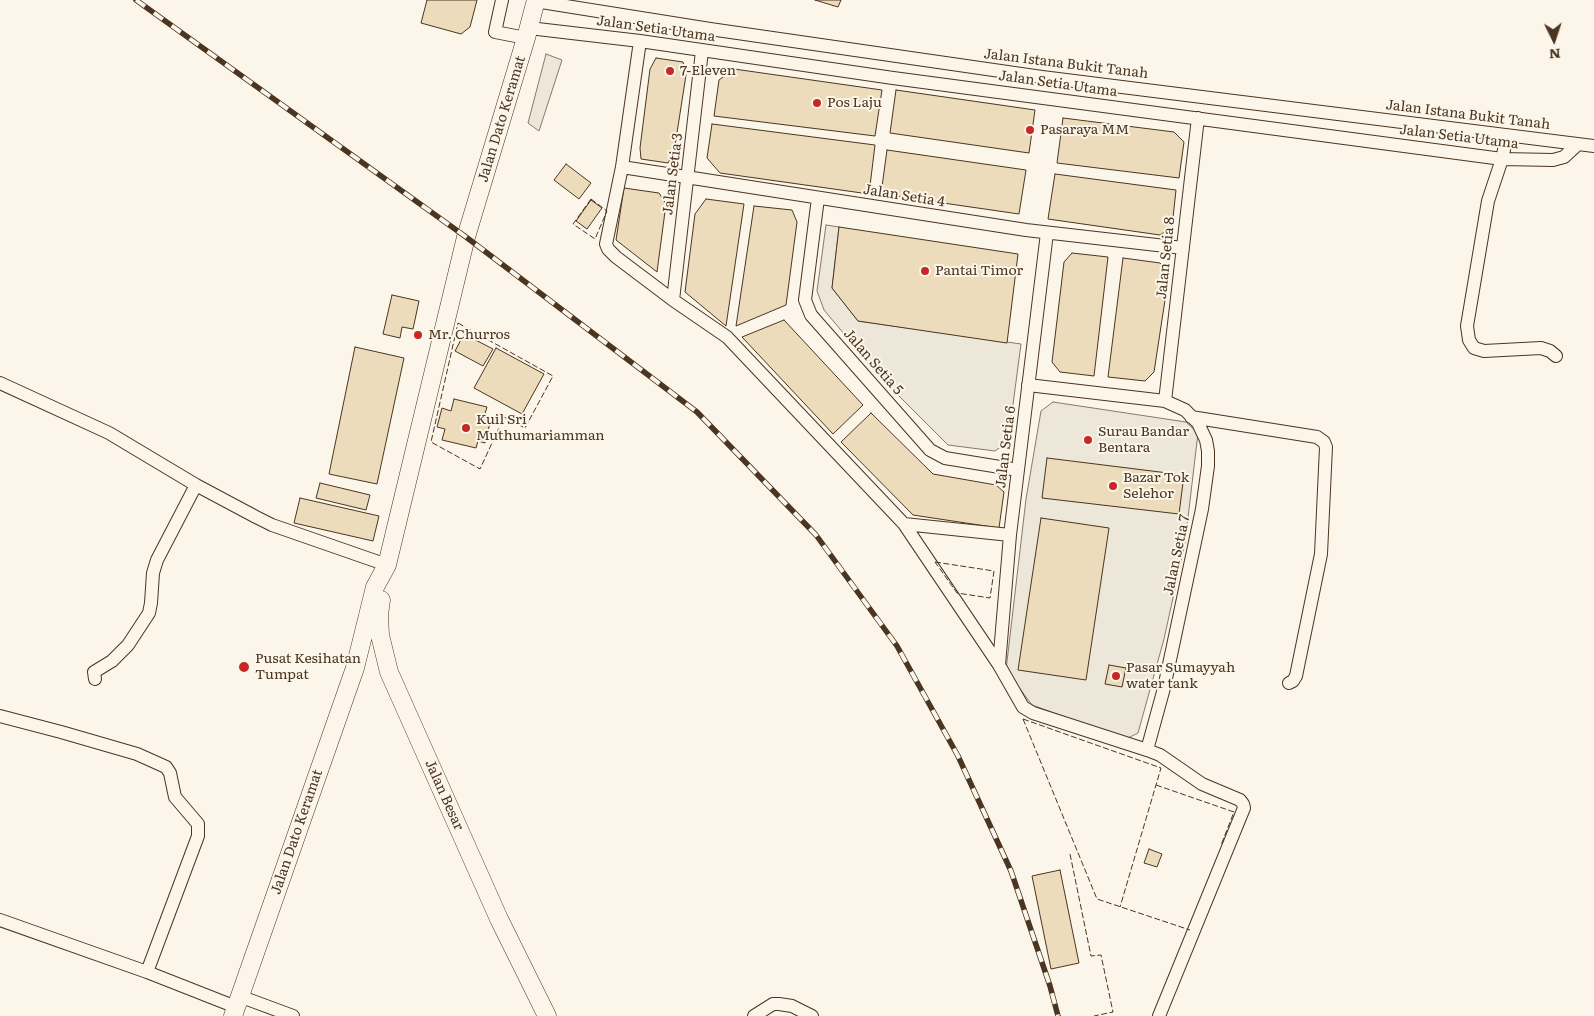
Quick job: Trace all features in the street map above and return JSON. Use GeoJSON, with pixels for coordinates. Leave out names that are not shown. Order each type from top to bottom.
{"type":"FeatureCollection","features":[{"type":"Feature","properties":{"kind":"street","name":"Jalan Setia Utama"},"geometry":{"type":"LineString","coordinates":[[502,0],[495,32],[640,41],[1502,159],[1553,160],[1564,157],[1578,144]]}},
{"type":"Feature","properties":{"kind":"street","name":"Jalan Dato Keramat"},"geometry":{"type":"LineString","coordinates":[[236,1006],[355,668],[375,587],[387,565],[466,237],[536,1]]}},
{"type":"Feature","properties":{"kind":"street","name":"Jalan Istana Bukit Tanah"},"geometry":{"type":"LineString","coordinates":[[536,1],[710,29],[1042,78],[1123,86],[1594,146]]}},
{"type":"Feature","properties":{"kind":"street"},"geometry":{"type":"LineString","coordinates":[[640,41],[622,167],[606,247],[616,257],[673,300],[727,337],[904,524],[999,665],[1023,707],[1033,713],[1147,750],[1160,756],[1202,784],[1240,800],[1243,804],[1244,808],[1159,1016]]}},
{"type":"Feature","properties":{"kind":"street","name":"Jalan Setia 3"},"geometry":{"type":"LineString","coordinates":[[673,300],[702,51]]}},
{"type":"Feature","properties":{"kind":"street","name":"Jalan Setia 8"},"geometry":{"type":"LineString","coordinates":[[1165,401],[1198,118]]}},
{"type":"Feature","properties":{"kind":"street"},"geometry":{"type":"LineString","coordinates":[[1507,136],[1502,159],[1488,201],[1467,326],[1469,340],[1474,348],[1484,352],[1541,348],[1550,351],[1556,356]]}},
{"type":"Feature","properties":{"kind":"street","name":"Jalan Setia 4"},"geometry":{"type":"LineString","coordinates":[[622,167],[1047,233],[1183,248]]}},
{"type":"Feature","properties":{"kind":"street","name":"Jalan Setia 5"},"geometry":{"type":"LineString","coordinates":[[818,198],[805,300],[811,315],[930,450],[945,458],[1018,470]]}},
{"type":"Feature","properties":{"kind":"street","name":"Jalan Setia 6"},"geometry":{"type":"LineString","coordinates":[[999,665],[1010,535],[1047,233]]}},
{"type":"Feature","properties":{"kind":"street"},"geometry":{"type":"LineString","coordinates":[[0,383],[109,433],[196,485],[272,525],[387,565]]}},
{"type":"Feature","properties":{"kind":"street","name":"Jalan Setia 7"},"geometry":{"type":"LineString","coordinates":[[1028,385],[1165,401],[1185,410],[1203,431],[1208,451],[1208,466],[1202,509],[1164,688],[1147,750]]}},
{"type":"Feature","properties":{"kind":"street"},"geometry":{"type":"LineString","coordinates":[[1191,417],[1317,437],[1324,442],[1326,447],[1321,554],[1296,676],[1293,681],[1289,682]]}},
{"type":"Feature","properties":{"kind":"street"},"geometry":{"type":"LineString","coordinates":[[95,679],[94,672],[112,661],[128,645],[149,613],[152,603],[153,573],[157,560],[196,485]]}},
{"type":"Feature","properties":{"kind":"street"},"geometry":{"type":"LineString","coordinates":[[904,524],[1010,535]]}},
{"type":"Feature","properties":{"kind":"street","name":"Jalan Besar"},"geometry":{"type":"LineString","coordinates":[[387,565],[378,615],[380,635],[389,672],[500,919],[547,1016]]}},
{"type":"Feature","properties":{"kind":"street"},"geometry":{"type":"LineString","coordinates":[[355,668],[361,661],[368,660],[389,672]]}},
{"type":"Feature","properties":{"kind":"street"},"geometry":{"type":"LineString","coordinates":[[0,716],[137,754],[166,768],[170,773],[175,797],[198,824],[198,836],[147,972]]}},
{"type":"Feature","properties":{"kind":"street"},"geometry":{"type":"LineString","coordinates":[[0,920],[236,1006],[293,1016]]}},
{"type":"Feature","properties":{"kind":"street"},"geometry":{"type":"LineString","coordinates":[[754,1016],[773,1004],[792,1006],[812,1016]]}},
{"type":"Feature","properties":{"kind":"shaded area"},"geometry":{"type":"Polygon","coordinates":[[[546,54],[562,60],[539,131],[528,123],[546,54]]]}},
{"type":"Feature","properties":{"kind":"shaded area"},"geometry":{"type":"Polygon","coordinates":[[[826,225],[839,227],[832,288],[858,321],[1021,344],[1008,442],[995,451],[948,445],[882,379],[824,310],[817,291],[826,225]]]}},
{"type":"Feature","properties":{"kind":"shaded area"},"geometry":{"type":"Polygon","coordinates":[[[1053,402],[1186,422],[1198,433],[1185,543],[1164,639],[1138,733],[1126,739],[1032,705],[1006,670],[1026,499],[1041,411],[1053,402]]]}},
{"type":"Feature","properties":{"kind":"building"},"geometry":{"type":"Polygon","coordinates":[[[427,0],[477,0],[470,27],[461,34],[421,23],[427,0]]]}},
{"type":"Feature","properties":{"kind":"building"},"geometry":{"type":"Polygon","coordinates":[[[815,0],[841,0],[838,7],[815,0]]]}},
{"type":"Feature","properties":{"kind":"building"},"geometry":{"type":"Polygon","coordinates":[[[656,58],[683,62],[686,75],[674,152],[668,163],[641,159],[640,148],[650,69],[656,58]]]}},
{"type":"Feature","properties":{"kind":"building"},"geometry":{"type":"Polygon","coordinates":[[[734,69],[882,90],[875,136],[714,116],[719,80],[734,69]]]}},
{"type":"Feature","properties":{"kind":"building"},"geometry":{"type":"Polygon","coordinates":[[[896,90],[1035,110],[1029,153],[890,133],[896,90]]]}},
{"type":"Feature","properties":{"kind":"building"},"geometry":{"type":"Polygon","coordinates":[[[1063,118],[1174,132],[1184,142],[1179,178],[1057,163],[1063,118]]]}},
{"type":"Feature","properties":{"kind":"building"},"geometry":{"type":"Polygon","coordinates":[[[712,124],[875,145],[869,194],[720,173],[707,158],[712,124]]]}},
{"type":"Feature","properties":{"kind":"building"},"geometry":{"type":"Polygon","coordinates":[[[887,150],[1026,170],[1019,214],[881,194],[887,150]]]}},
{"type":"Feature","properties":{"kind":"building"},"geometry":{"type":"Polygon","coordinates":[[[566,164],[591,183],[579,199],[554,180],[566,164]]]}},
{"type":"Feature","properties":{"kind":"building"},"geometry":{"type":"Polygon","coordinates":[[[1055,174],[1176,190],[1172,227],[1160,235],[1048,219],[1055,174]]]}},
{"type":"Feature","properties":{"kind":"building"},"geometry":{"type":"Polygon","coordinates":[[[624,188],[659,193],[666,204],[657,272],[616,240],[624,188]]]}},
{"type":"Feature","properties":{"kind":"building"},"geometry":{"type":"Polygon","coordinates":[[[706,199],[744,204],[726,326],[685,292],[695,214],[706,199]]]}},
{"type":"Feature","properties":{"kind":"building"},"geometry":{"type":"Polygon","coordinates":[[[591,200],[602,208],[587,229],[576,221],[591,200]]]}},
{"type":"Feature","properties":{"kind":"building"},"geometry":{"type":"Polygon","coordinates":[[[754,206],[792,210],[797,222],[786,305],[736,326],[754,206]]]}},
{"type":"Feature","properties":{"kind":"building","name":"Pantai Timor"},"geometry":{"type":"Polygon","coordinates":[[[839,227],[1018,254],[1007,343],[858,321],[832,288],[839,227]]]}},
{"type":"Feature","properties":{"kind":"building"},"geometry":{"type":"Polygon","coordinates":[[[1072,253],[1108,257],[1094,376],[1060,372],[1052,362],[1064,262],[1072,253]]]}},
{"type":"Feature","properties":{"kind":"building"},"geometry":{"type":"Polygon","coordinates":[[[1123,258],[1160,263],[1169,274],[1154,372],[1145,381],[1108,377],[1123,258]]]}},
{"type":"Feature","properties":{"kind":"building"},"geometry":{"type":"Polygon","coordinates":[[[392,295],[419,301],[413,329],[402,327],[400,338],[383,334],[392,295]]]}},
{"type":"Feature","properties":{"kind":"building"},"geometry":{"type":"Polygon","coordinates":[[[784,320],[863,405],[833,434],[742,337],[784,320]]]}},
{"type":"Feature","properties":{"kind":"building"},"geometry":{"type":"Polygon","coordinates":[[[464,334],[493,349],[483,366],[455,351],[464,334]]]}},
{"type":"Feature","properties":{"kind":"building"},"geometry":{"type":"Polygon","coordinates":[[[355,347],[404,358],[377,484],[329,474],[355,347]]]}},
{"type":"Feature","properties":{"kind":"building"},"geometry":{"type":"Polygon","coordinates":[[[496,348],[544,374],[522,414],[474,388],[496,348]]]}},
{"type":"Feature","properties":{"kind":"building"},"geometry":{"type":"Polygon","coordinates":[[[454,399],[487,407],[484,417],[491,419],[485,443],[478,441],[476,448],[442,440],[445,429],[437,427],[442,408],[451,411],[454,399]]]}},
{"type":"Feature","properties":{"kind":"building"},"geometry":{"type":"Polygon","coordinates":[[[871,413],[933,474],[996,485],[1004,492],[999,528],[913,515],[841,442],[871,413]]]}},
{"type":"Feature","properties":{"kind":"building","name":"Bazar Tok Selehor"},"geometry":{"type":"Polygon","coordinates":[[[1047,458],[1184,475],[1179,514],[1042,498],[1047,458]]]}},
{"type":"Feature","properties":{"kind":"building"},"geometry":{"type":"Polygon","coordinates":[[[320,483],[370,495],[366,510],[316,498],[320,483]]]}},
{"type":"Feature","properties":{"kind":"building"},"geometry":{"type":"Polygon","coordinates":[[[300,498],[379,516],[373,541],[294,523],[300,498]]]}},
{"type":"Feature","properties":{"kind":"building"},"geometry":{"type":"Polygon","coordinates":[[[1041,518],[1109,528],[1086,680],[1018,670],[1041,518]]]}},
{"type":"Feature","properties":{"kind":"building","name":"Pasar Sumayyah water tank"},"geometry":{"type":"Polygon","coordinates":[[[1109,665],[1126,668],[1122,687],[1105,684],[1109,665]]]}},
{"type":"Feature","properties":{"kind":"building"},"geometry":{"type":"Polygon","coordinates":[[[1149,849],[1162,854],[1157,867],[1144,863],[1149,849]]]}},
{"type":"Feature","properties":{"kind":"building"},"geometry":{"type":"Polygon","coordinates":[[[1060,870],[1079,963],[1051,969],[1032,876],[1060,870]]]}},
{"type":"Feature","properties":{"kind":"railway"},"geometry":{"type":"LineString","coordinates":[[136,0],[466,237],[697,412],[816,535],[897,646],[958,756],[1011,871],[1050,986],[1058,1016]]}},
{"type":"Feature","properties":{"kind":"fence"},"geometry":{"type":"LineString","coordinates":[[591,199],[607,211],[595,239],[573,224],[591,199]]}},
{"type":"Feature","properties":{"kind":"fence"},"geometry":{"type":"LineString","coordinates":[[458,323],[553,376],[525,428],[504,417],[480,469],[431,442],[458,323]]}},
{"type":"Feature","properties":{"kind":"fence"},"geometry":{"type":"LineString","coordinates":[[935,562],[994,571],[990,598],[957,593],[935,562]]}},
{"type":"Feature","properties":{"kind":"fence"},"geometry":{"type":"LineString","coordinates":[[1023,719],[1097,899],[1190,930]]}},
{"type":"Feature","properties":{"kind":"fence"},"geometry":{"type":"LineString","coordinates":[[1023,719],[1161,768],[1120,907]]}},
{"type":"Feature","properties":{"kind":"fence"},"geometry":{"type":"LineString","coordinates":[[1156,785],[1234,812],[1221,845]]}},
{"type":"Feature","properties":{"kind":"fence"},"geometry":{"type":"LineString","coordinates":[[1070,854],[1091,956],[1101,955],[1113,1012],[1094,1016]]}},
{"type":"Feature","properties":{"kind":"place","name":"7-Eleven"},"geometry":{"type":"Point","coordinates":[670,71]}},
{"type":"Feature","properties":{"kind":"place","name":"Pos Laju"},"geometry":{"type":"Point","coordinates":[817,103]}},
{"type":"Feature","properties":{"kind":"place","name":"Pasaraya MM"},"geometry":{"type":"Point","coordinates":[1030,130]}},
{"type":"Feature","properties":{"kind":"place","name":"Pantai Timor"},"geometry":{"type":"Point","coordinates":[925,271]}},
{"type":"Feature","properties":{"kind":"place","name":"Mr. Churros"},"geometry":{"type":"Point","coordinates":[418,335]}},
{"type":"Feature","properties":{"kind":"place","name":"Kuil Sri Muthumariamman"},"geometry":{"type":"Point","coordinates":[466,428]}},
{"type":"Feature","properties":{"kind":"place","name":"Surau Bandar Bentara"},"geometry":{"type":"Point","coordinates":[1088,440]}},
{"type":"Feature","properties":{"kind":"place","name":"Bazar Tok Selehor"},"geometry":{"type":"Point","coordinates":[1113,486]}},
{"type":"Feature","properties":{"kind":"place","name":"Pusat Kesihatan Tumpat"},"geometry":{"type":"Point","coordinates":[244,667]}},
{"type":"Feature","properties":{"kind":"place","name":"Pasar Sumayyah water tank"},"geometry":{"type":"Point","coordinates":[1116,676]}}]}
